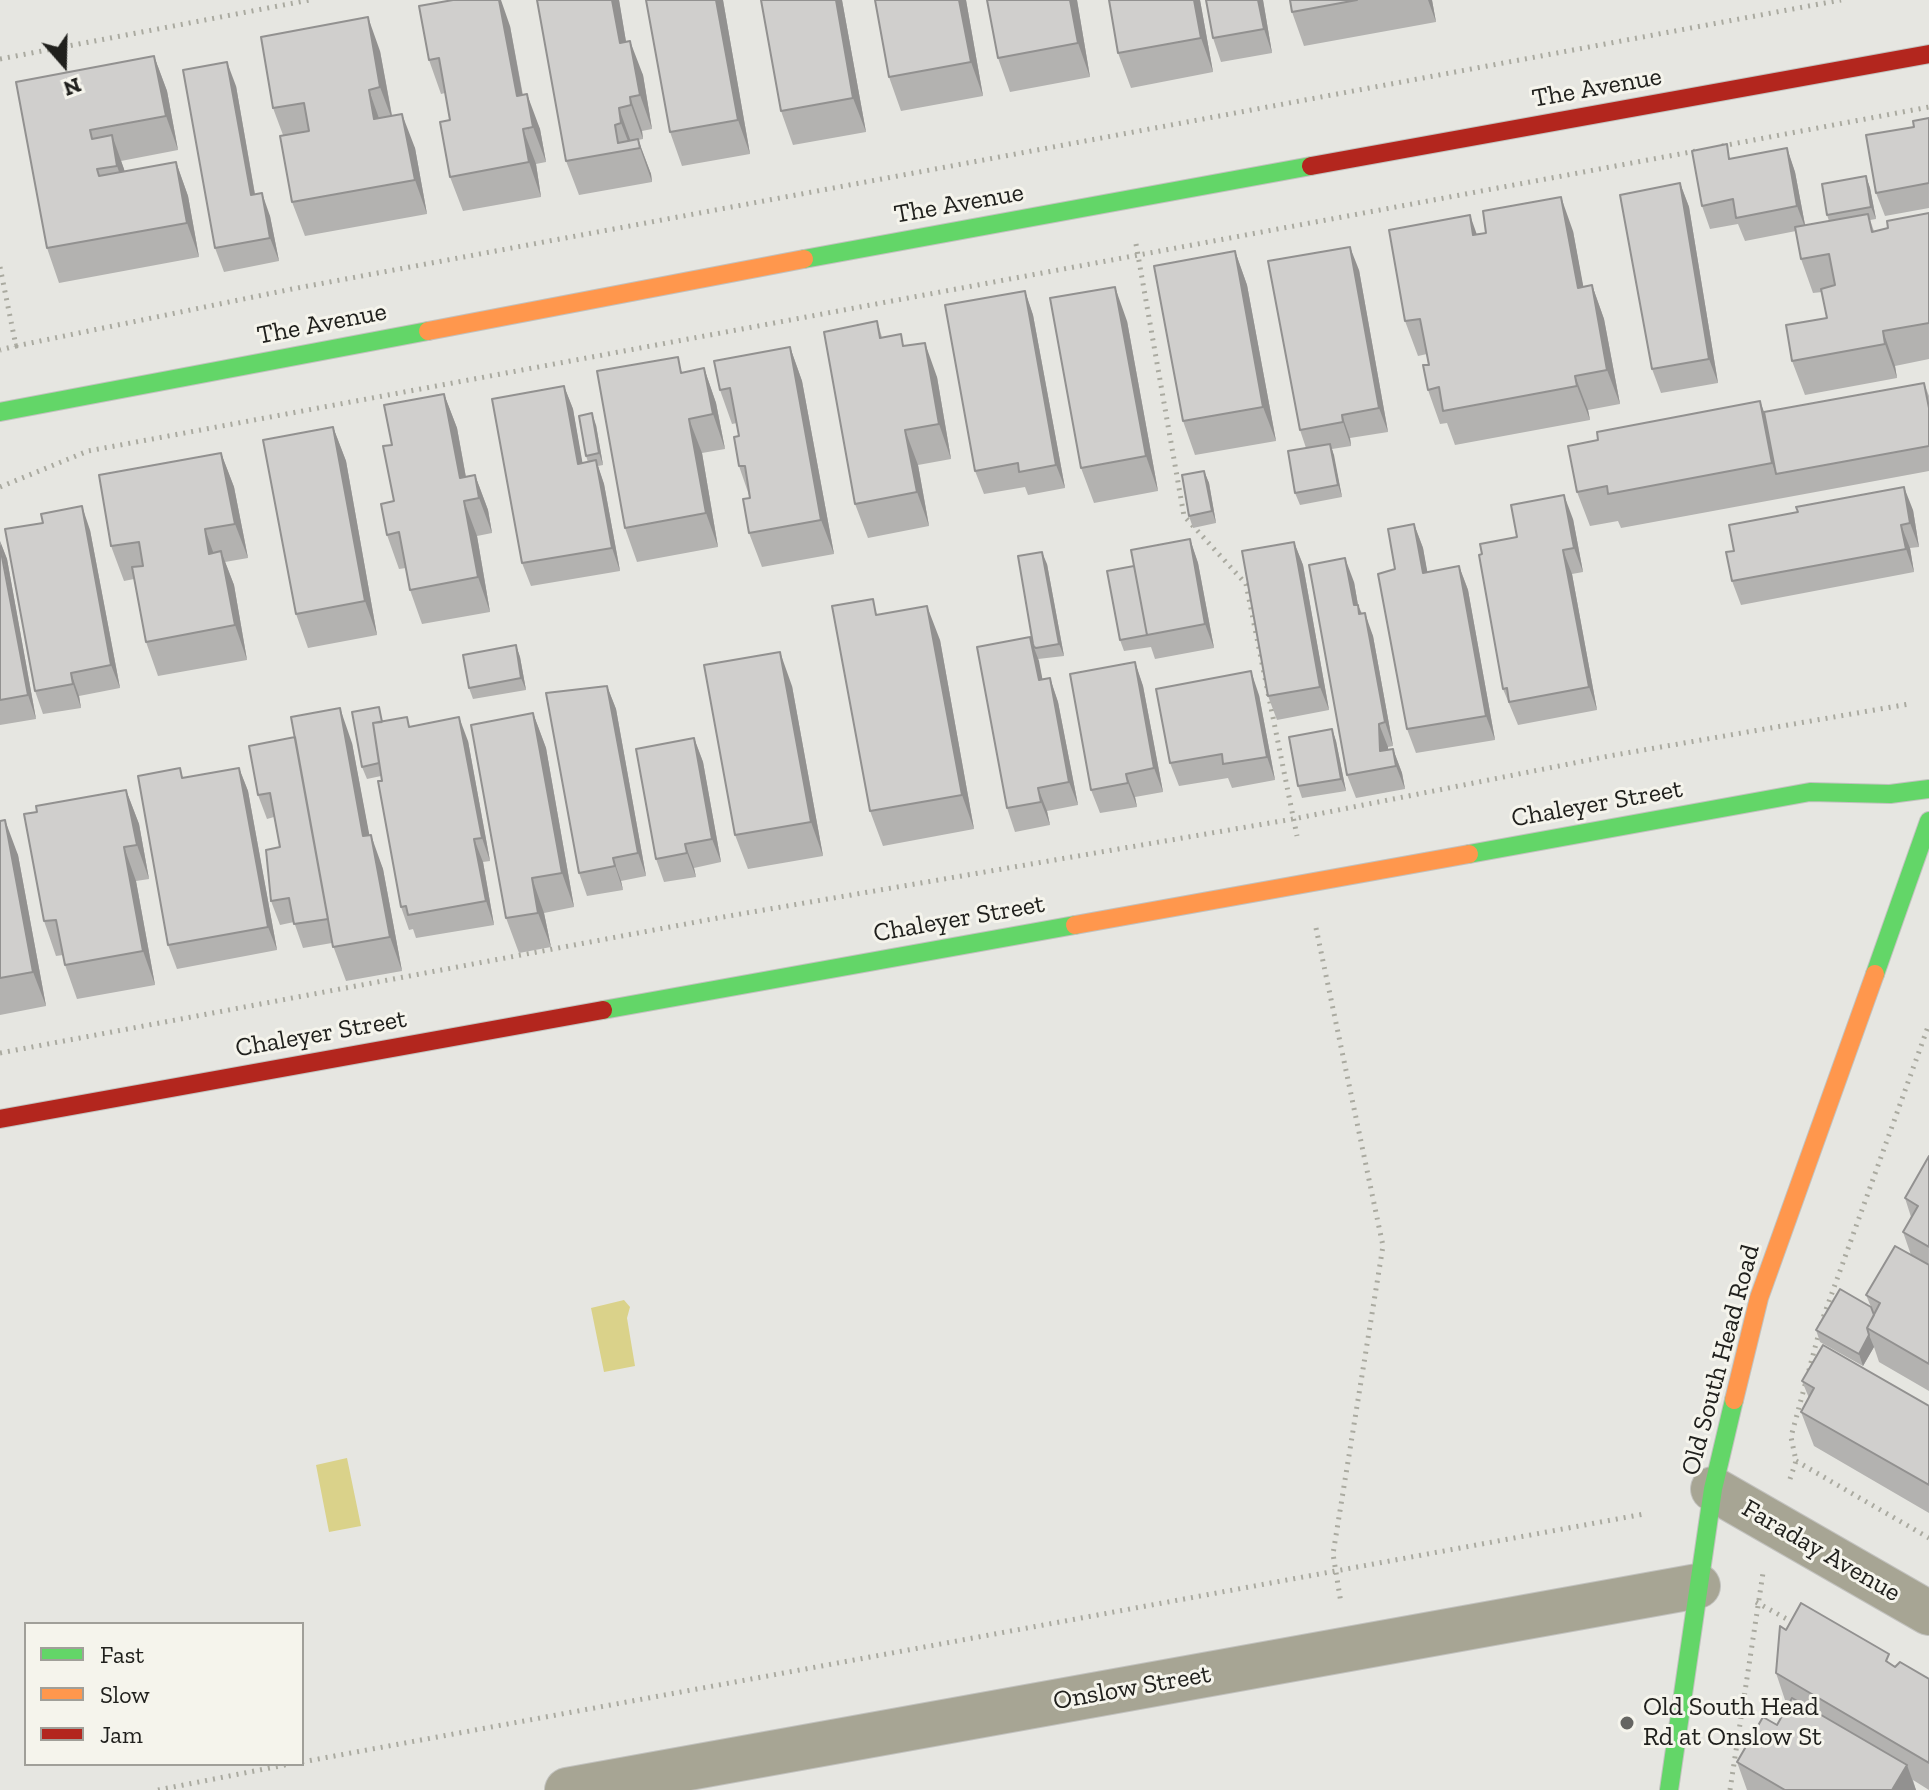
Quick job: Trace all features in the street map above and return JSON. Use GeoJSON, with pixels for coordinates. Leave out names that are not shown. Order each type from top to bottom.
{"type":"FeatureCollection","features":[{"type":"Feature","properties":{"kind":"street","name":"The Avenue"},"geometry":{"type":"LineString","coordinates":[[0,412],[920,237],[1929,54]]}},
{"type":"Feature","properties":{"kind":"street","name":"Chaleyer Street"},"geometry":{"type":"LineString","coordinates":[[0,1119],[1810,792],[1890,794],[1929,789]]}},
{"type":"Feature","properties":{"kind":"street","name":"Old South Head Road"},"geometry":{"type":"LineString","coordinates":[[1669,1790],[1713,1489],[1759,1298],[1929,821]]}},
{"type":"Feature","properties":{"kind":"street","name":"Faraday Avenue"},"geometry":{"type":"LineString","coordinates":[[1713,1489],[1929,1613]]}},
{"type":"Feature","properties":{"kind":"street","name":"Onslow Street"},"geometry":{"type":"LineString","coordinates":[[567,1790],[1698,1586]]}},
{"type":"Feature","properties":{"kind":"path"},"geometry":{"type":"LineString","coordinates":[[0,59],[310,0]]}},
{"type":"Feature","properties":{"kind":"path"},"geometry":{"type":"LineString","coordinates":[[0,350],[292,289],[1841,0]]}},
{"type":"Feature","properties":{"kind":"path"},"geometry":{"type":"LineString","coordinates":[[0,487],[88,451],[1929,107]]}},
{"type":"Feature","properties":{"kind":"path"},"geometry":{"type":"LineString","coordinates":[[0,267],[16,346]]}},
{"type":"Feature","properties":{"kind":"path"},"geometry":{"type":"LineString","coordinates":[[0,1053],[723,917],[1293,819],[1609,756],[1909,704]]}},
{"type":"Feature","properties":{"kind":"path"},"geometry":{"type":"LineString","coordinates":[[1791,1476],[1796,1461],[1791,1437],[1823,1318],[1929,1024]]}},
{"type":"Feature","properties":{"kind":"path"},"geometry":{"type":"LineString","coordinates":[[1796,1461],[1929,1538]]}},
{"type":"Feature","properties":{"kind":"path"},"geometry":{"type":"LineString","coordinates":[[304,1762],[1644,1514]]}},
{"type":"Feature","properties":{"kind":"path"},"geometry":{"type":"LineString","coordinates":[[1730,1790],[1760,1583]]}},
{"type":"Feature","properties":{"kind":"path"},"geometry":{"type":"LineString","coordinates":[[1756,1602],[1798,1625]]}},
{"type":"Feature","properties":{"kind":"path"},"geometry":{"type":"LineString","coordinates":[[158,1790],[280,1766]]}},
{"type":"Feature","properties":{"kind":"shaded area"},"geometry":{"type":"Polygon","coordinates":[[[624,1300],[630,1307],[627,1318],[635,1366],[604,1372],[591,1308],[624,1300]]]}},
{"type":"Feature","properties":{"kind":"shaded area"},"geometry":{"type":"Polygon","coordinates":[[[347,1458],[361,1526],[329,1532],[316,1465],[347,1458]]]}},
{"type":"Feature","properties":{"kind":"building"},"geometry":{"type":"Polygon","coordinates":[[[453,0],[499,0],[517,96],[527,94],[533,127],[523,129],[529,162],[450,177],[440,122],[450,120],[439,58],[429,60],[419,6],[453,0]]]}},
{"type":"Feature","properties":{"kind":"building"},"geometry":{"type":"Polygon","coordinates":[[[537,0],[612,0],[620,43],[630,41],[640,95],[630,97],[631,105],[619,108],[621,123],[615,125],[618,143],[638,139],[640,148],[566,161],[537,0]]]}},
{"type":"Feature","properties":{"kind":"building"},"geometry":{"type":"Polygon","coordinates":[[[646,0],[716,0],[738,120],[670,132],[646,0]]]}},
{"type":"Feature","properties":{"kind":"building"},"geometry":{"type":"Polygon","coordinates":[[[761,0],[836,0],[853,98],[781,111],[761,0]]]}},
{"type":"Feature","properties":{"kind":"building"},"geometry":{"type":"Polygon","coordinates":[[[875,0],[959,0],[971,62],[889,77],[875,0]]]}},
{"type":"Feature","properties":{"kind":"building"},"geometry":{"type":"Polygon","coordinates":[[[987,0],[1070,0],[1078,43],[998,58],[987,0]]]}},
{"type":"Feature","properties":{"kind":"building"},"geometry":{"type":"Polygon","coordinates":[[[1109,0],[1194,0],[1201,38],[1118,53],[1109,0]]]}},
{"type":"Feature","properties":{"kind":"building"},"geometry":{"type":"Polygon","coordinates":[[[1206,0],[1258,0],[1264,29],[1213,38],[1206,0]]]}},
{"type":"Feature","properties":{"kind":"building"},"geometry":{"type":"Polygon","coordinates":[[[1290,0],[1357,0],[1292,12],[1290,0]]]}},
{"type":"Feature","properties":{"kind":"building"},"geometry":{"type":"Polygon","coordinates":[[[368,17],[380,87],[369,90],[374,119],[402,114],[415,180],[292,202],[280,136],[309,131],[304,103],[273,108],[261,37],[368,17]]]}},
{"type":"Feature","properties":{"kind":"building"},"geometry":{"type":"Polygon","coordinates":[[[154,56],[166,116],[90,130],[92,139],[112,135],[117,166],[97,169],[99,176],[176,162],[187,223],[47,248],[16,82],[154,56]]]}},
{"type":"Feature","properties":{"kind":"building"},"geometry":{"type":"Polygon","coordinates":[[[227,62],[251,195],[262,193],[270,238],[215,248],[183,70],[227,62]]]}},
{"type":"Feature","properties":{"kind":"building"},"geometry":{"type":"Polygon","coordinates":[[[1929,118],[1929,183],[1876,193],[1866,135],[1914,127],[1913,121],[1929,118]]]}},
{"type":"Feature","properties":{"kind":"building"},"geometry":{"type":"Polygon","coordinates":[[[1727,144],[1729,159],[1787,148],[1797,206],[1736,218],[1733,199],[1702,206],[1692,151],[1727,144]]]}},
{"type":"Feature","properties":{"kind":"building"},"geometry":{"type":"Polygon","coordinates":[[[1866,176],[1871,207],[1827,215],[1822,184],[1866,176]]]}},
{"type":"Feature","properties":{"kind":"building"},"geometry":{"type":"Polygon","coordinates":[[[1680,183],[1709,359],[1652,369],[1620,195],[1680,183]]]}},
{"type":"Feature","properties":{"kind":"building"},"geometry":{"type":"Polygon","coordinates":[[[1561,197],[1578,288],[1592,285],[1607,370],[1575,376],[1577,386],[1443,411],[1439,387],[1428,390],[1423,365],[1429,365],[1420,319],[1405,321],[1389,230],[1470,215],[1473,235],[1486,233],[1483,211],[1561,197]]]}},
{"type":"Feature","properties":{"kind":"building"},"geometry":{"type":"Polygon","coordinates":[[[1929,213],[1929,323],[1883,331],[1885,344],[1792,361],[1786,325],[1827,318],[1821,289],[1835,285],[1829,254],[1801,259],[1795,227],[1868,214],[1872,232],[1888,228],[1887,221],[1929,213]]]}},
{"type":"Feature","properties":{"kind":"building"},"geometry":{"type":"Polygon","coordinates":[[[1350,247],[1379,408],[1342,415],[1343,422],[1300,430],[1268,261],[1350,247]]]}},
{"type":"Feature","properties":{"kind":"building"},"geometry":{"type":"Polygon","coordinates":[[[1235,251],[1263,407],[1183,421],[1154,266],[1235,251]]]}},
{"type":"Feature","properties":{"kind":"building"},"geometry":{"type":"Polygon","coordinates":[[[1115,287],[1146,456],[1081,468],[1050,298],[1115,287]]]}},
{"type":"Feature","properties":{"kind":"building"},"geometry":{"type":"Polygon","coordinates":[[[1025,291],[1056,465],[1019,472],[1018,463],[975,471],[945,305],[1025,291]]]}},
{"type":"Feature","properties":{"kind":"building"},"geometry":{"type":"Polygon","coordinates":[[[877,321],[880,338],[901,334],[903,346],[925,343],[939,424],[905,430],[917,492],[855,504],[824,332],[877,321]]]}},
{"type":"Feature","properties":{"kind":"building"},"geometry":{"type":"Polygon","coordinates":[[[790,347],[821,520],[749,533],[743,499],[750,498],[745,466],[739,466],[734,437],[739,436],[730,388],[720,390],[714,361],[790,347]]]}},
{"type":"Feature","properties":{"kind":"building"},"geometry":{"type":"Polygon","coordinates":[[[678,357],[681,373],[704,368],[713,414],[689,419],[706,513],[625,528],[597,371],[678,357]]]}},
{"type":"Feature","properties":{"kind":"building"},"geometry":{"type":"Polygon","coordinates":[[[1924,383],[1929,408],[1929,446],[1776,474],[1764,412],[1924,383]]]}},
{"type":"Feature","properties":{"kind":"building"},"geometry":{"type":"Polygon","coordinates":[[[564,386],[578,464],[596,460],[612,548],[522,563],[492,399],[564,386]]]}},
{"type":"Feature","properties":{"kind":"building"},"geometry":{"type":"Polygon","coordinates":[[[444,394],[460,478],[475,475],[479,498],[464,501],[478,577],[410,590],[399,532],[387,535],[381,504],[394,501],[383,446],[392,445],[384,405],[444,394]]]}},
{"type":"Feature","properties":{"kind":"building"},"geometry":{"type":"Polygon","coordinates":[[[1760,401],[1772,463],[1608,494],[1607,486],[1577,492],[1568,446],[1598,440],[1597,432],[1760,401]]]}},
{"type":"Feature","properties":{"kind":"building"},"geometry":{"type":"Polygon","coordinates":[[[592,413],[599,453],[586,456],[579,416],[592,413]]]}},
{"type":"Feature","properties":{"kind":"building"},"geometry":{"type":"Polygon","coordinates":[[[333,427],[365,601],[296,614],[263,440],[333,427]]]}},
{"type":"Feature","properties":{"kind":"building"},"geometry":{"type":"Polygon","coordinates":[[[1330,444],[1338,485],[1295,493],[1288,451],[1330,444]]]}},
{"type":"Feature","properties":{"kind":"building"},"geometry":{"type":"Polygon","coordinates":[[[221,453],[235,524],[205,529],[209,554],[221,551],[235,625],[146,642],[132,567],[143,566],[139,542],[111,546],[99,475],[221,453]]]}},
{"type":"Feature","properties":{"kind":"building"},"geometry":{"type":"Polygon","coordinates":[[[1204,471],[1212,511],[1189,516],[1182,475],[1204,471]]]}},
{"type":"Feature","properties":{"kind":"building"},"geometry":{"type":"Polygon","coordinates":[[[1904,487],[1910,523],[1901,525],[1906,549],[1732,581],[1726,552],[1734,551],[1729,525],[1798,512],[1796,507],[1904,487]]]}},
{"type":"Feature","properties":{"kind":"building"},"geometry":{"type":"Polygon","coordinates":[[[1564,495],[1574,548],[1563,550],[1589,687],[1509,702],[1507,688],[1503,689],[1479,555],[1482,554],[1480,544],[1517,537],[1511,505],[1564,495]]]}},
{"type":"Feature","properties":{"kind":"building"},"geometry":{"type":"Polygon","coordinates":[[[82,506],[111,665],[71,673],[73,684],[35,691],[5,529],[43,523],[41,514],[82,506]]]}},
{"type":"Feature","properties":{"kind":"building"},"geometry":{"type":"Polygon","coordinates":[[[1414,524],[1423,573],[1459,566],[1486,716],[1407,729],[1378,574],[1395,569],[1388,529],[1414,524]]]}},
{"type":"Feature","properties":{"kind":"building"},"geometry":{"type":"Polygon","coordinates":[[[1190,539],[1205,624],[1147,635],[1131,550],[1190,539]]]}},
{"type":"Feature","properties":{"kind":"building"},"geometry":{"type":"Polygon","coordinates":[[[1294,542],[1320,687],[1268,696],[1242,551],[1294,542]]]}},
{"type":"Feature","properties":{"kind":"building"},"geometry":{"type":"Polygon","coordinates":[[[0,546],[28,695],[0,700],[0,546]]]}},
{"type":"Feature","properties":{"kind":"building"},"geometry":{"type":"Polygon","coordinates":[[[1042,552],[1059,644],[1036,648],[1018,556],[1042,552]]]}},
{"type":"Feature","properties":{"kind":"building"},"geometry":{"type":"Polygon","coordinates":[[[1345,558],[1354,605],[1358,605],[1359,614],[1365,613],[1385,722],[1379,724],[1380,751],[1393,749],[1396,766],[1347,775],[1309,565],[1345,558]]]}},
{"type":"Feature","properties":{"kind":"building"},"geometry":{"type":"Polygon","coordinates":[[[1134,566],[1147,635],[1120,640],[1107,571],[1134,566]]]}},
{"type":"Feature","properties":{"kind":"building"},"geometry":{"type":"Polygon","coordinates":[[[873,599],[876,615],[927,606],[962,795],[870,811],[832,606],[873,599]]]}},
{"type":"Feature","properties":{"kind":"building"},"geometry":{"type":"Polygon","coordinates":[[[1030,637],[1039,680],[1050,678],[1069,782],[1038,788],[1041,802],[1007,808],[977,647],[1030,637]]]}},
{"type":"Feature","properties":{"kind":"building"},"geometry":{"type":"Polygon","coordinates":[[[516,645],[521,678],[469,688],[463,655],[516,645]]]}},
{"type":"Feature","properties":{"kind":"building"},"geometry":{"type":"Polygon","coordinates":[[[780,652],[811,822],[735,835],[704,665],[780,652]]]}},
{"type":"Feature","properties":{"kind":"building"},"geometry":{"type":"Polygon","coordinates":[[[1135,662],[1154,768],[1126,774],[1128,783],[1091,790],[1070,674],[1135,662]]]}},
{"type":"Feature","properties":{"kind":"building"},"geometry":{"type":"Polygon","coordinates":[[[1251,671],[1267,757],[1223,764],[1222,754],[1170,763],[1156,689],[1251,671]]]}},
{"type":"Feature","properties":{"kind":"building"},"geometry":{"type":"Polygon","coordinates":[[[607,686],[638,853],[613,858],[615,866],[579,873],[546,693],[607,686]]]}},
{"type":"Feature","properties":{"kind":"building"},"geometry":{"type":"Polygon","coordinates":[[[379,707],[382,722],[373,723],[379,763],[362,767],[352,712],[379,707]]]}},
{"type":"Feature","properties":{"kind":"building"},"geometry":{"type":"Polygon","coordinates":[[[340,708],[363,836],[371,835],[390,937],[333,947],[291,717],[340,708]]]}},
{"type":"Feature","properties":{"kind":"building"},"geometry":{"type":"Polygon","coordinates":[[[533,713],[562,873],[532,878],[538,913],[506,918],[471,725],[533,713]]]}},
{"type":"Feature","properties":{"kind":"building"},"geometry":{"type":"Polygon","coordinates":[[[407,717],[409,727],[459,717],[482,838],[474,839],[486,901],[408,915],[406,906],[401,907],[378,781],[382,781],[373,723],[407,717]]]}},
{"type":"Feature","properties":{"kind":"building"},"geometry":{"type":"Polygon","coordinates":[[[1332,729],[1341,779],[1298,786],[1289,737],[1332,729]]]}},
{"type":"Feature","properties":{"kind":"building"},"geometry":{"type":"Polygon","coordinates":[[[295,737],[328,919],[294,924],[289,898],[271,901],[266,850],[280,847],[270,793],[258,795],[249,746],[295,737]]]}},
{"type":"Feature","properties":{"kind":"building"},"geometry":{"type":"Polygon","coordinates":[[[694,738],[712,839],[685,844],[687,853],[656,859],[636,749],[694,738]]]}},
{"type":"Feature","properties":{"kind":"building"},"geometry":{"type":"Polygon","coordinates":[[[180,768],[182,778],[239,768],[268,927],[168,945],[138,776],[180,768]]]}},
{"type":"Feature","properties":{"kind":"building"},"geometry":{"type":"Polygon","coordinates":[[[126,790],[137,845],[124,847],[143,951],[65,965],[56,920],[44,921],[24,814],[37,812],[36,806],[126,790]]]}},
{"type":"Feature","properties":{"kind":"building"},"geometry":{"type":"Polygon","coordinates":[[[5,820],[33,972],[0,978],[0,821],[5,820]]]}},
{"type":"Feature","properties":{"kind":"building"},"geometry":{"type":"Polygon","coordinates":[[[1929,1156],[1929,1247],[1903,1232],[1918,1206],[1905,1198],[1929,1156]]]}},
{"type":"Feature","properties":{"kind":"building"},"geometry":{"type":"Polygon","coordinates":[[[1895,1246],[1929,1265],[1929,1364],[1867,1328],[1880,1303],[1866,1295],[1895,1246]]]}},
{"type":"Feature","properties":{"kind":"building"},"geometry":{"type":"Polygon","coordinates":[[[1840,1289],[1871,1307],[1874,1315],[1867,1328],[1869,1335],[1859,1354],[1816,1330],[1840,1289]]]}},
{"type":"Feature","properties":{"kind":"building"},"geometry":{"type":"Polygon","coordinates":[[[1823,1345],[1929,1406],[1929,1485],[1801,1412],[1814,1388],[1802,1381],[1823,1345]]]}},
{"type":"Feature","properties":{"kind":"building"},"geometry":{"type":"Polygon","coordinates":[[[1801,1603],[1889,1654],[1886,1661],[1895,1667],[1900,1662],[1929,1679],[1929,1763],[1776,1673],[1780,1626],[1786,1630],[1801,1603]]]}},
{"type":"Feature","properties":{"kind":"building"},"geometry":{"type":"Polygon","coordinates":[[[1792,1698],[1907,1765],[1892,1790],[1785,1790],[1737,1762],[1763,1717],[1777,1725],[1792,1698]]]}},
{"type":"Feature","properties":{"kind":"traffic: fast"},"geometry":{"type":"LineString","coordinates":[[804,259],[1311,166]]}},
{"type":"Feature","properties":{"kind":"traffic: fast"},"geometry":{"type":"LineString","coordinates":[[0,412],[428,331]]}},
{"type":"Feature","properties":{"kind":"traffic: fast"},"geometry":{"type":"LineString","coordinates":[[1469,854],[1810,792],[1890,794],[1929,789]]}},
{"type":"Feature","properties":{"kind":"traffic: fast"},"geometry":{"type":"LineString","coordinates":[[1875,974],[1929,821]]}},
{"type":"Feature","properties":{"kind":"traffic: fast"},"geometry":{"type":"LineString","coordinates":[[603,1010],[1075,925]]}},
{"type":"Feature","properties":{"kind":"traffic: fast"},"geometry":{"type":"LineString","coordinates":[[1669,1790],[1713,1489],[1734,1400]]}},
{"type":"Feature","properties":{"kind":"traffic: slow"},"geometry":{"type":"LineString","coordinates":[[428,331],[804,259]]}},
{"type":"Feature","properties":{"kind":"traffic: slow"},"geometry":{"type":"LineString","coordinates":[[1075,925],[1469,854]]}},
{"type":"Feature","properties":{"kind":"traffic: slow"},"geometry":{"type":"LineString","coordinates":[[1734,1400],[1759,1298],[1875,974]]}},
{"type":"Feature","properties":{"kind":"traffic: jam"},"geometry":{"type":"LineString","coordinates":[[1311,166],[1929,54]]}},
{"type":"Feature","properties":{"kind":"traffic: jam"},"geometry":{"type":"LineString","coordinates":[[0,1119],[603,1010]]}},
{"type":"Feature","properties":{"kind":"place","name":"Old South Head Rd at Onslow St"},"geometry":{"type":"Point","coordinates":[1627,1723]}}]}
